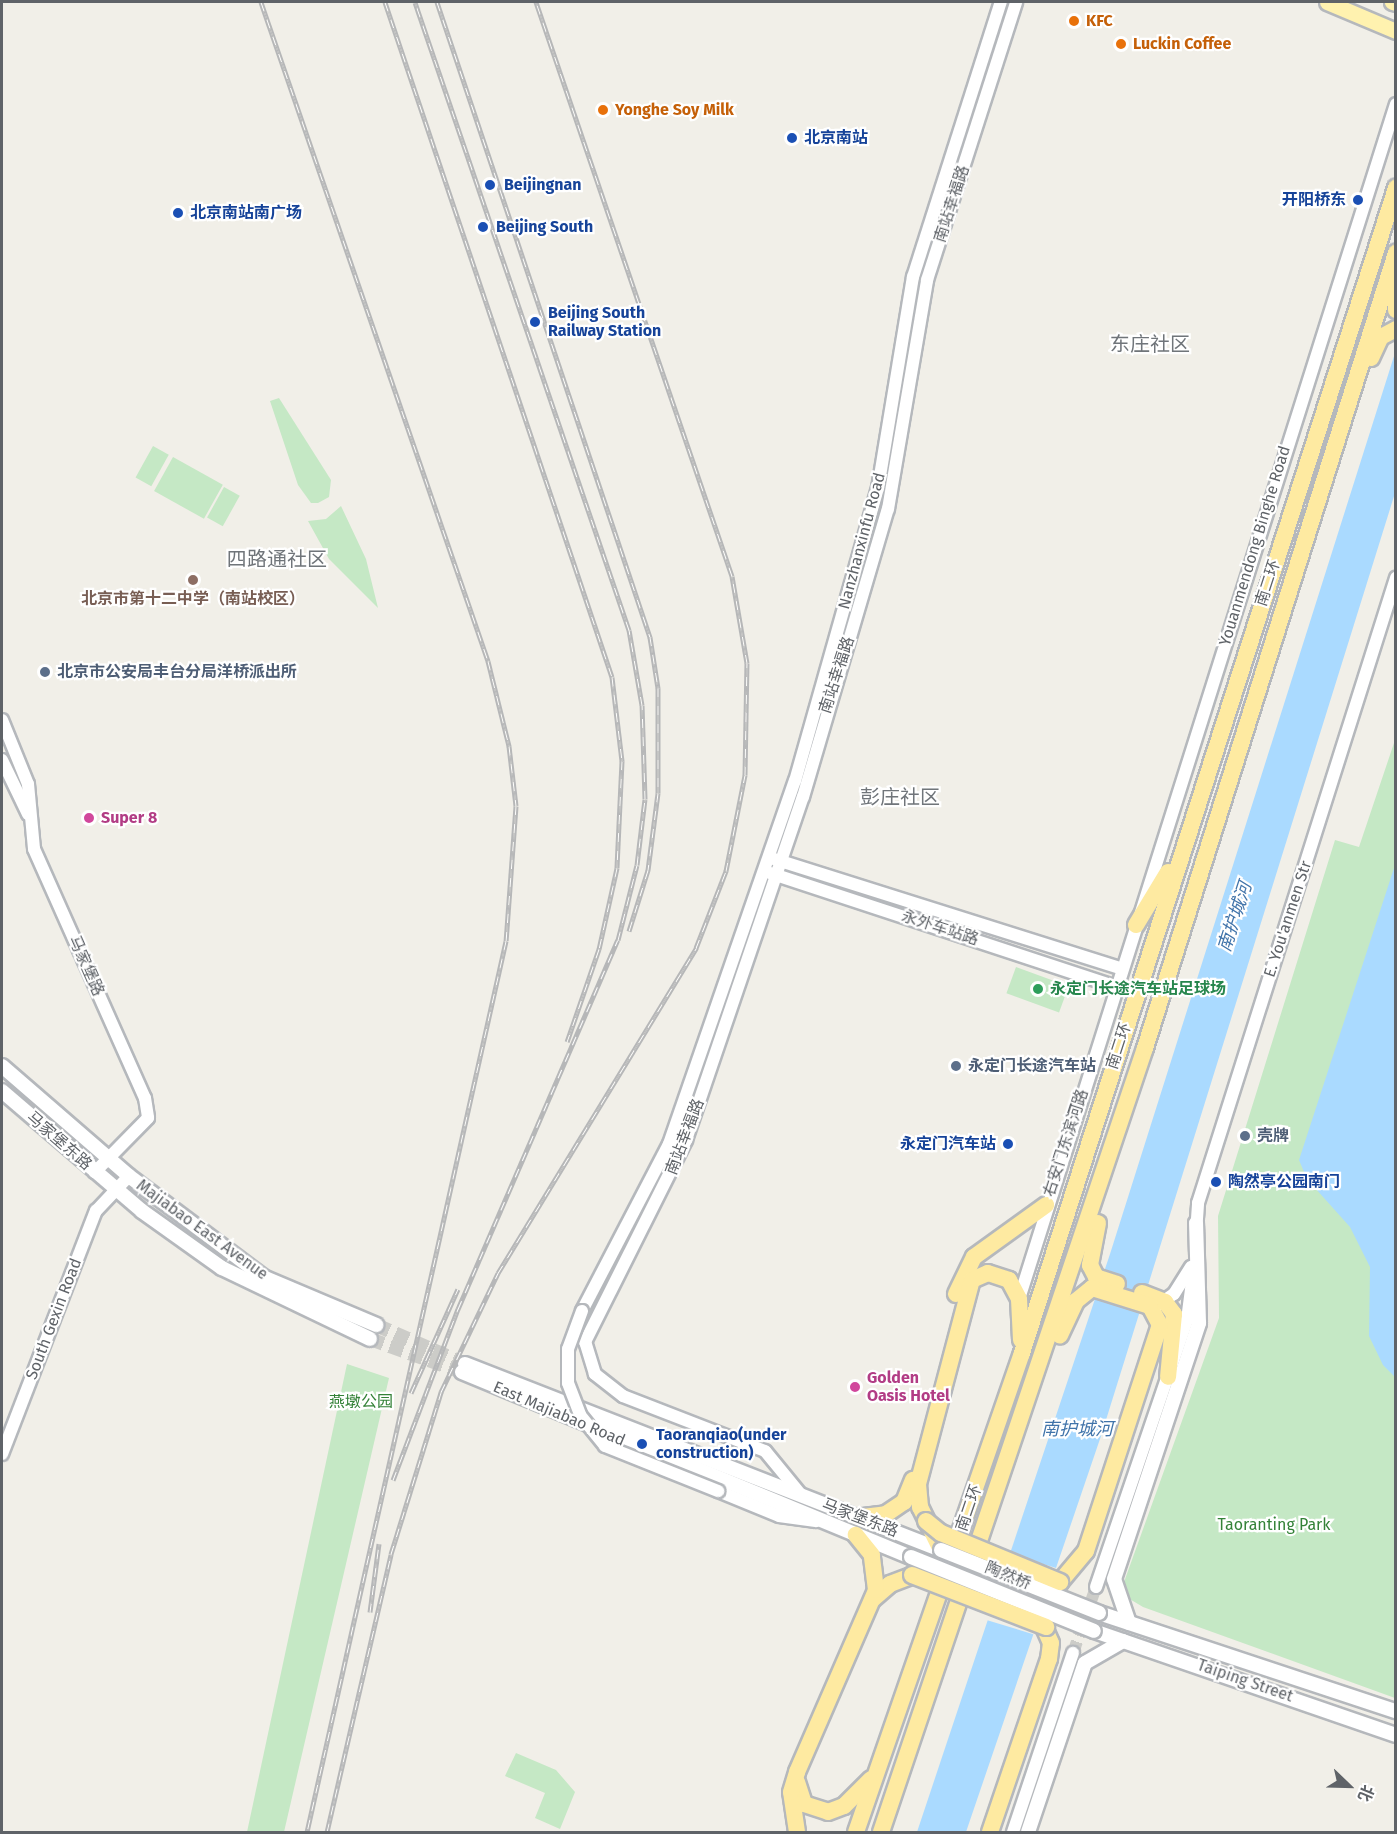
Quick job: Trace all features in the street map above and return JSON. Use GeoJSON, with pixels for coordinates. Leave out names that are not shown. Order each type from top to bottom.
{"type":"FeatureCollection","features":[{"type":"Feature","properties":{"kind":"highway","name":"南二环"},"geometry":{"type":"LineString","coordinates":[[856,1833],[1022,1353],[1395,191]]}},
{"type":"Feature","properties":{"kind":"highway","name":"南二环"},"geometry":{"type":"LineString","coordinates":[[881,1833],[1102,1177],[1395,253]]}},
{"type":"Feature","properties":{"kind":"highway"},"geometry":{"type":"LineString","coordinates":[[1395,283],[1395,310]]}},
{"type":"Feature","properties":{"kind":"highway"},"geometry":{"type":"LineString","coordinates":[[1340,426],[1356,402],[1376,344],[1395,329]]}},
{"type":"Feature","properties":{"kind":"highway"},"geometry":{"type":"LineString","coordinates":[[1136,925],[1183,846]]}},
{"type":"Feature","properties":{"kind":"highway"},"geometry":{"type":"LineString","coordinates":[[1094,1282],[1090,1265],[1103,1205],[1102,1177]]}},
{"type":"Feature","properties":{"kind":"highway"},"geometry":{"type":"LineString","coordinates":[[862,1517],[886,1514],[910,1492],[965,1267],[1046,1204]]}},
{"type":"Feature","properties":{"kind":"highway"},"geometry":{"type":"LineString","coordinates":[[941,1550],[926,1521],[918,1484],[966,1288],[981,1274],[999,1275],[1019,1299],[1022,1353]]}},
{"type":"Feature","properties":{"kind":"highway"},"geometry":{"type":"LineString","coordinates":[[1094,1282],[1156,1302],[1176,1322],[1168,1377]]}},
{"type":"Feature","properties":{"kind":"highway"},"geometry":{"type":"LineString","coordinates":[[1043,1357],[1060,1337],[1076,1301],[1094,1282]]}},
{"type":"Feature","properties":{"kind":"highway"},"geometry":{"type":"LineString","coordinates":[[1029,1585],[1060,1582],[1086,1551],[1160,1324],[1156,1302]]}},
{"type":"Feature","properties":{"kind":"highway"},"geometry":{"type":"LineString","coordinates":[[926,1521],[941,1533],[1060,1582]]}},
{"type":"Feature","properties":{"kind":"highway"},"geometry":{"type":"LineString","coordinates":[[797,1833],[790,1792],[873,1600],[877,1570],[856,1535]]}},
{"type":"Feature","properties":{"kind":"highway"},"geometry":{"type":"LineString","coordinates":[[873,1600],[890,1584],[934,1567]]}},
{"type":"Feature","properties":{"kind":"highway"},"geometry":{"type":"LineString","coordinates":[[912,1575],[1046,1627]]}},
{"type":"Feature","properties":{"kind":"highway"},"geometry":{"type":"LineString","coordinates":[[990,1833],[1049,1659],[1046,1627],[1034,1608]]}},
{"type":"Feature","properties":{"kind":"highway"},"geometry":{"type":"LineString","coordinates":[[797,1772],[798,1796],[804,1804],[828,1812],[844,1806],[877,1772]]}},
{"type":"Feature","properties":{"kind":"highway"},"geometry":{"type":"LineString","coordinates":[[892,1833],[901,1805],[901,1778]]}},
{"type":"Feature","properties":{"kind":"main road"},"geometry":{"type":"LineString","coordinates":[[1327,2],[1395,31]]}},
{"type":"Feature","properties":{"kind":"main road"},"geometry":{"type":"LineString","coordinates":[[2,1066],[108,1159]]}},
{"type":"Feature","properties":{"kind":"main road","name":"马家堡东路"},"geometry":{"type":"LineString","coordinates":[[2,1091],[117,1191]]}},
{"type":"Feature","properties":{"kind":"main road","name":"马家堡东路"},"geometry":{"type":"LineString","coordinates":[[108,1159],[129,1176]]}},
{"type":"Feature","properties":{"kind":"main road","name":"Majiabao East Avenue"},"geometry":{"type":"LineString","coordinates":[[129,1176],[265,1278],[376,1324]]}},
{"type":"Feature","properties":{"kind":"main road"},"geometry":{"type":"LineString","coordinates":[[117,1191],[258,1289],[370,1339]]}},
{"type":"Feature","properties":{"kind":"main road"},"geometry":{"type":"LineString","coordinates":[[1129,1623],[1114,1579],[1199,1323],[1196,1223]]}},
{"type":"Feature","properties":{"kind":"main road","name":"East Majiabao Road"},"geometry":{"type":"LineString","coordinates":[[803,1497],[463,1368],[856,1535]]}},
{"type":"Feature","properties":{"kind":"main road","name":"马家堡东路"},"geometry":{"type":"LineString","coordinates":[[803,1497],[862,1517],[916,1540]]}},
{"type":"Feature","properties":{"kind":"main road","name":"马家堡东路"},"geometry":{"type":"LineString","coordinates":[[856,1535],[911,1557]]}},
{"type":"Feature","properties":{"kind":"main road","name":"陶然桥"},"geometry":{"type":"LineString","coordinates":[[916,1540],[1099,1613]]}},
{"type":"Feature","properties":{"kind":"main road","name":"陶然桥"},"geometry":{"type":"LineString","coordinates":[[911,1557],[1094,1631]]}},
{"type":"Feature","properties":{"kind":"main road","name":"Taiping Street"},"geometry":{"type":"LineString","coordinates":[[1099,1613],[1395,1711]]}},
{"type":"Feature","properties":{"kind":"main road","name":"Taiping Street"},"geometry":{"type":"LineString","coordinates":[[1094,1631],[1395,1735]]}},
{"type":"Feature","properties":{"kind":"main road"},"geometry":{"type":"LineString","coordinates":[[1028,1833],[1085,1663],[1123,1641]]}},
{"type":"Feature","properties":{"kind":"street","name":"南站幸福路"},"geometry":{"type":"LineString","coordinates":[[769,857],[878,488],[913,277],[1001,2]]}},
{"type":"Feature","properties":{"kind":"street","name":"南站幸福路"},"geometry":{"type":"LineString","coordinates":[[803,1497],[765,1451],[623,1396],[606,1383],[586,1356],[589,1326],[663,1193],[686,1140],[782,861],[888,509],[927,280],[1016,2]]}},
{"type":"Feature","properties":{"kind":"street","name":"Youanmendong Binghe Road"},"geometry":{"type":"LineString","coordinates":[[1116,987],[1395,104]]}},
{"type":"Feature","properties":{"kind":"street","name":"E. You'anmen Str"},"geometry":{"type":"LineString","coordinates":[[1096,1587],[1187,1320],[1198,1203],[1395,578]]}},
{"type":"Feature","properties":{"kind":"street","name":"马家堡路"},"geometry":{"type":"LineString","coordinates":[[2,720],[28,784],[28,814],[34,849],[145,1098],[148,1118],[108,1159]]}},
{"type":"Feature","properties":{"kind":"street","name":"马家堡路"},"geometry":{"type":"LineString","coordinates":[[2,760],[28,814]]}},
{"type":"Feature","properties":{"kind":"street","name":"永外车站路"},"geometry":{"type":"LineString","coordinates":[[769,857],[1122,969]]}},
{"type":"Feature","properties":{"kind":"street"},"geometry":{"type":"LineString","coordinates":[[769,857],[669,1144],[582,1311],[568,1348],[568,1383],[580,1415],[605,1446],[779,1516],[825,1522]]}},
{"type":"Feature","properties":{"kind":"street","name":"永外车站路"},"geometry":{"type":"LineString","coordinates":[[764,871],[1116,987]]}},
{"type":"Feature","properties":{"kind":"street","name":"右安门东滨河路"},"geometry":{"type":"LineString","coordinates":[[1019,1299],[1046,1204],[1116,987]]}},
{"type":"Feature","properties":{"kind":"street"},"geometry":{"type":"LineString","coordinates":[[95,1172],[108,1159]]}},
{"type":"Feature","properties":{"kind":"street","name":"South Gexin Road"},"geometry":{"type":"LineString","coordinates":[[2,1454],[96,1211],[129,1176]]}},
{"type":"Feature","properties":{"kind":"street"},"geometry":{"type":"LineString","coordinates":[[1156,1302],[1193,1263]]}},
{"type":"Feature","properties":{"kind":"street"},"geometry":{"type":"LineString","coordinates":[[1013,1833],[1073,1653]]}},
{"type":"Feature","properties":{"kind":"street"},"geometry":{"type":"LineString","coordinates":[[848,1833],[877,1772]]}},
{"type":"Feature","properties":{"kind":"green space"},"geometry":{"type":"Polygon","coordinates":[[[279,398],[331,480],[329,497],[318,503],[311,503],[298,485],[270,401],[279,398]]]}},
{"type":"Feature","properties":{"kind":"green space"},"geometry":{"type":"Polygon","coordinates":[[[153,446],[169,455],[151,486],[136,477],[153,446]]]}},
{"type":"Feature","properties":{"kind":"green space"},"geometry":{"type":"Polygon","coordinates":[[[173,457],[223,485],[204,519],[154,491],[173,457]]]}},
{"type":"Feature","properties":{"kind":"green space"},"geometry":{"type":"Polygon","coordinates":[[[224,487],[240,496],[223,526],[207,518],[224,487]]]}},
{"type":"Feature","properties":{"kind":"green space"},"geometry":{"type":"Polygon","coordinates":[[[341,506],[366,559],[378,608],[329,559],[308,521],[326,519],[341,506]]]}},
{"type":"Feature","properties":{"kind":"green space","name":"Taoranting Park"},"geometry":{"type":"Polygon","coordinates":[[[1395,740],[1395,1698],[1143,1607],[1128,1598],[1124,1582],[1219,1318],[1218,1216],[1335,840],[1359,847],[1395,740]]]}},
{"type":"Feature","properties":{"kind":"green space","name":"永定门长途汽车站足球场"},"geometry":{"type":"Polygon","coordinates":[[[1016,967],[1069,986],[1059,1012],[1006,993],[1016,967]]]}},
{"type":"Feature","properties":{"kind":"green space","name":"燕墩公园"},"geometry":{"type":"Polygon","coordinates":[[[347,1364],[389,1378],[284,1832],[247,1832],[347,1364]]]}},
{"type":"Feature","properties":{"kind":"green space"},"geometry":{"type":"Polygon","coordinates":[[[516,1753],[556,1770],[575,1792],[560,1829],[535,1818],[545,1793],[505,1776],[516,1753]]]}},
{"type":"Feature","properties":{"kind":"water","name":"南护城河"},"geometry":{"type":"Polygon","coordinates":[[[1395,353],[1395,493],[1101,1436],[966,1832],[917,1832],[1110,1254],[1395,353]]]}},
{"type":"Feature","properties":{"kind":"water"},"geometry":{"type":"Polygon","coordinates":[[[1395,865],[1396,1377],[1383,1365],[1369,1336],[1370,1267],[1350,1227],[1307,1179],[1299,1160],[1395,865]]]}},
{"type":"Feature","properties":{"kind":"pier"},"geometry":{"type":"Polygon","coordinates":[[[1007,1553],[1059,1569],[1038,1636],[987,1620],[1007,1553]]]}},
{"type":"Feature","properties":{"kind":"tunnel"},"geometry":{"type":"LineString","coordinates":[[376,1325],[465,1364]]}},
{"type":"Feature","properties":{"kind":"tunnel"},"geometry":{"type":"LineString","coordinates":[[370,1339],[462,1372]]}},
{"type":"Feature","properties":{"kind":"tunnel"},"geometry":{"type":"LineString","coordinates":[[1073,1653],[1096,1587]]}},
{"type":"Feature","properties":{"kind":"railway"},"geometry":{"type":"LineString","coordinates":[[261,2],[488,661],[509,746],[516,806],[506,941],[307,1832]]}},
{"type":"Feature","properties":{"kind":"railway"},"geometry":{"type":"LineString","coordinates":[[385,2],[612,677],[622,761],[617,868],[599,949],[567,1042]]}},
{"type":"Feature","properties":{"kind":"railway"},"geometry":{"type":"LineString","coordinates":[[393,1480],[458,1309],[618,940],[637,865],[645,799],[642,705],[629,630],[415,2]]}},
{"type":"Feature","properties":{"kind":"railway"},"geometry":{"type":"LineString","coordinates":[[437,2],[650,637],[658,688],[658,793],[648,870],[629,931]]}},
{"type":"Feature","properties":{"kind":"railway"},"geometry":{"type":"LineString","coordinates":[[327,1832],[391,1554],[441,1392],[498,1273],[696,948],[726,871],[745,775],[747,663],[732,576],[536,2]]}},
{"type":"Feature","properties":{"kind":"railway"},"geometry":{"type":"LineString","coordinates":[[411,1393],[458,1289]]}},
{"type":"Feature","properties":{"kind":"railway"},"geometry":{"type":"LineString","coordinates":[[370,1612],[379,1544]]}},
{"type":"Feature","properties":{"kind":"place","name":"KFC"},"geometry":{"type":"Point","coordinates":[1074,21]}},
{"type":"Feature","properties":{"kind":"place","name":"Luckin Coffee"},"geometry":{"type":"Point","coordinates":[1121,44]}},
{"type":"Feature","properties":{"kind":"place","name":"Yonghe Soy Milk"},"geometry":{"type":"Point","coordinates":[603,110]}},
{"type":"Feature","properties":{"kind":"place","name":"北京南站"},"geometry":{"type":"Point","coordinates":[792,138]}},
{"type":"Feature","properties":{"kind":"place","name":"Beijingnan"},"geometry":{"type":"Point","coordinates":[490,185]}},
{"type":"Feature","properties":{"kind":"place","name":"开阳桥东"},"geometry":{"type":"Point","coordinates":[1358,200]}},
{"type":"Feature","properties":{"kind":"place","name":"北京南站南广场"},"geometry":{"type":"Point","coordinates":[178,213]}},
{"type":"Feature","properties":{"kind":"place","name":"Beijing South"},"geometry":{"type":"Point","coordinates":[483,227]}},
{"type":"Feature","properties":{"kind":"place","name":"Beijing South Railway Station"},"geometry":{"type":"Point","coordinates":[535,322]}},
{"type":"Feature","properties":{"kind":"place","name":"北京市第十二中学（南站校区）"},"geometry":{"type":"Point","coordinates":[193,580]}},
{"type":"Feature","properties":{"kind":"place","name":"北京市公安局丰台分局洋桥派出所"},"geometry":{"type":"Point","coordinates":[45,672]}},
{"type":"Feature","properties":{"kind":"place","name":"Super 8"},"geometry":{"type":"Point","coordinates":[89,818]}},
{"type":"Feature","properties":{"kind":"place","name":"永定门长途汽车站足球场"},"geometry":{"type":"Point","coordinates":[1038,989]}},
{"type":"Feature","properties":{"kind":"place","name":"永定门长途汽车站"},"geometry":{"type":"Point","coordinates":[956,1066]}},
{"type":"Feature","properties":{"kind":"place","name":"壳牌"},"geometry":{"type":"Point","coordinates":[1245,1136]}},
{"type":"Feature","properties":{"kind":"place","name":"永定门汽车站"},"geometry":{"type":"Point","coordinates":[1008,1144]}},
{"type":"Feature","properties":{"kind":"place","name":"陶然亭公园南门"},"geometry":{"type":"Point","coordinates":[1216,1182]}},
{"type":"Feature","properties":{"kind":"place","name":"Golden Oasis Hotel"},"geometry":{"type":"Point","coordinates":[855,1387]}},
{"type":"Feature","properties":{"kind":"place","name":"Taoranqiao(under construction)"},"geometry":{"type":"Point","coordinates":[642,1444]}},
{"type":"Feature","properties":{"kind":"district","name":"东庄社区"},"geometry":{"type":"Point","coordinates":[1150,344]}},
{"type":"Feature","properties":{"kind":"district","name":"四路通社区"},"geometry":{"type":"Point","coordinates":[277,559]}},
{"type":"Feature","properties":{"kind":"district","name":"彭庄社区"},"geometry":{"type":"Point","coordinates":[900,797]}}]}
